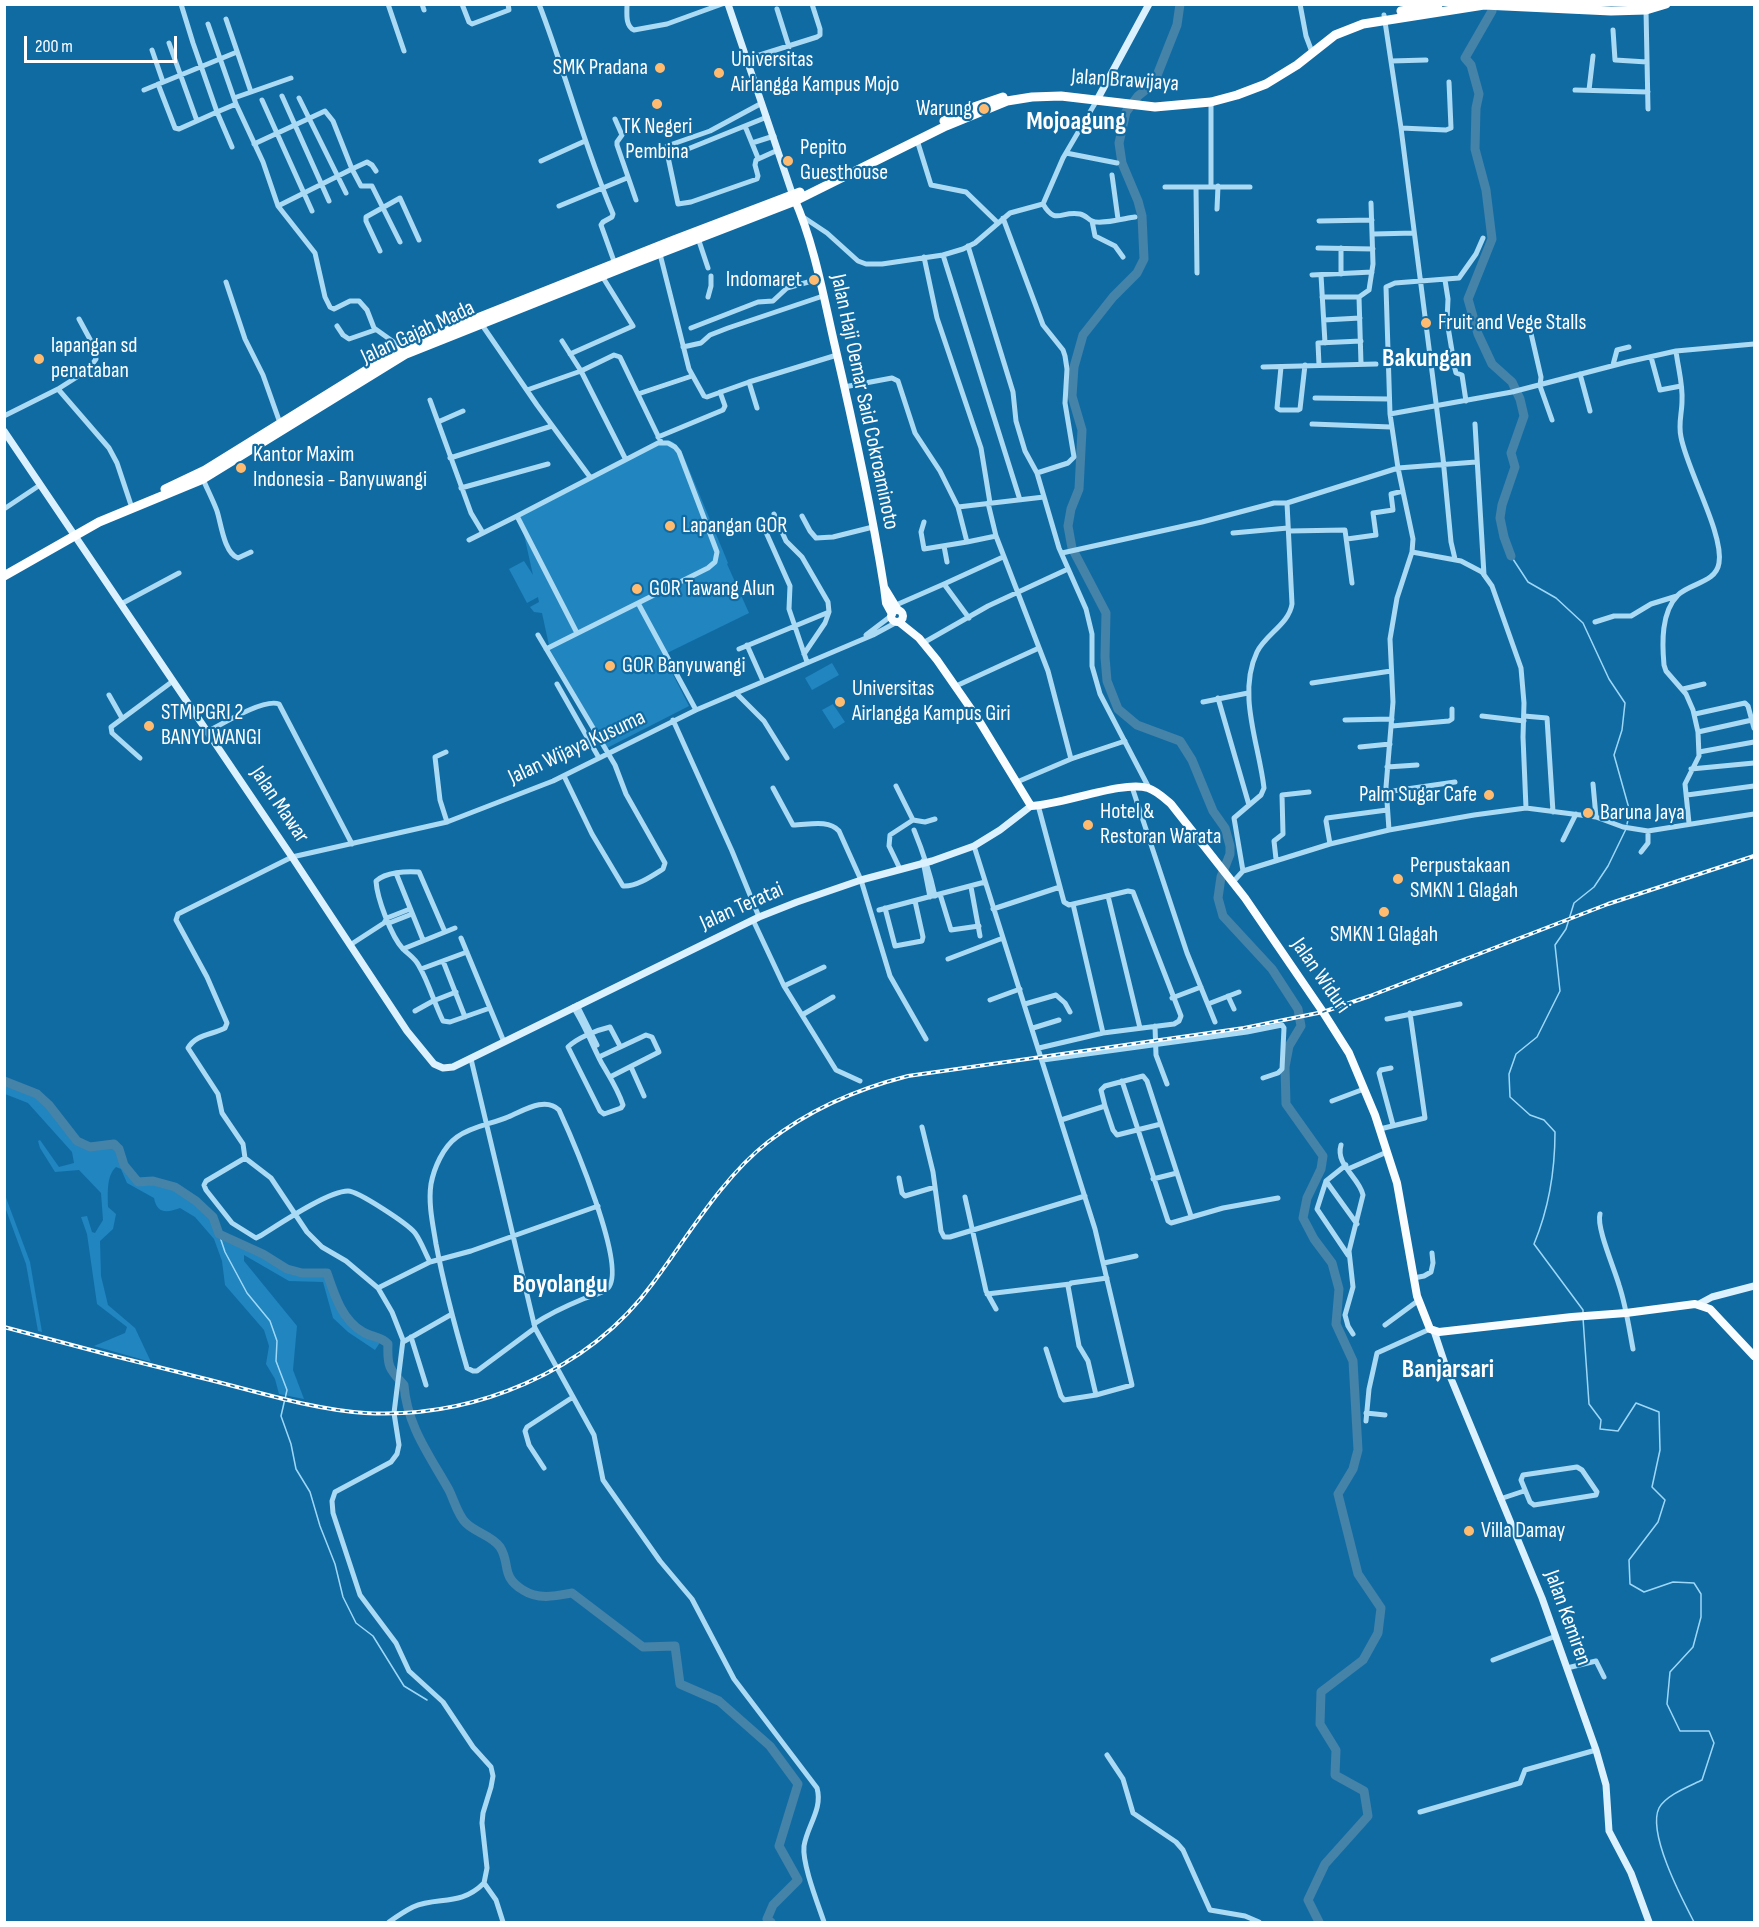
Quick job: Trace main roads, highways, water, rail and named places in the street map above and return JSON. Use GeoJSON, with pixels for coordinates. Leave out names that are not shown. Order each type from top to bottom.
{"type":"FeatureCollection","features":[{"type":"Feature","properties":{"kind":"highway","name":"Jalan Brawijaya"},"geometry":{"type":"LineString","coordinates":[[1138,104],[1231,92],[1253,85],[1281,71],[1342,31],[1385,17],[1443,4]]}},
{"type":"Feature","properties":{"kind":"highway"},"geometry":{"type":"LineString","coordinates":[[1599,4],[1633,4]]}},
{"type":"Feature","properties":{"kind":"highway","name":"Jalan Brawijaya"},"geometry":{"type":"LineString","coordinates":[[1385,17],[1484,5],[1611,11],[1646,10],[1666,4]]}},
{"type":"Feature","properties":{"kind":"highway","name":"Jalan Brawijaya"},"geometry":{"type":"LineString","coordinates":[[882,156],[968,109],[1006,96],[1049,90],[1163,107],[1211,102],[1266,84],[1297,65],[1311,50]]}},
{"type":"Feature","properties":{"kind":"highway","name":"Jalan Brawijaya"},"geometry":{"type":"LineString","coordinates":[[697,235],[779,201],[794,198],[970,116],[1017,99],[1045,96],[1099,98]]}},
{"type":"Feature","properties":{"kind":"highway","name":"Jalan Gajah Mada"},"geometry":{"type":"LineString","coordinates":[[74,534],[131,505],[203,479],[397,359],[480,321],[602,276],[641,257],[660,254],[697,235],[794,198]]}},
{"type":"Feature","properties":{"kind":"highway"},"geometry":{"type":"LineString","coordinates":[[4,576],[60,545],[84,524],[101,514],[131,505],[192,477],[402,348],[480,321],[615,264],[641,257],[697,235]]}},
{"type":"Feature","properties":{"kind":"main road","name":"Jalan Haji Oemar Said Cokroaminoto"},"geometry":{"type":"LineString","coordinates":[[794,198],[803,217],[837,355],[884,587],[897,615],[921,640],[956,686],[1017,782],[1035,806],[1132,787],[1149,788]]}},
{"type":"Feature","properties":{"kind":"main road","name":"Jalan Widuri"},"geometry":{"type":"LineString","coordinates":[[1149,788],[1171,804],[1221,866],[1335,1029],[1349,1053],[1382,1128],[1419,1277],[1419,1303],[1432,1330],[1439,1332],[1626,1313],[1683,1304],[1700,1304],[1721,1319],[1755,1356]]}},
{"type":"Feature","properties":{"kind":"waterway"},"geometry":{"type":"LineString","coordinates":[[1180,4],[1177,25],[1154,83],[1138,96],[1126,112],[1119,143],[1122,163],[1142,216],[1144,259],[1137,273],[1113,297],[1083,335],[1074,367],[1072,396],[1082,430],[1079,489],[1071,509],[1068,526],[1072,548],[1106,613],[1107,681],[1118,709],[1137,725],[1180,741],[1192,760],[1213,811],[1225,828],[1230,846],[1218,898],[1223,916],[1272,969],[1298,1009],[1301,1026],[1289,1046],[1285,1067],[1286,1104],[1323,1156],[1321,1169],[1307,1198],[1303,1218],[1314,1239],[1332,1263],[1339,1289],[1336,1324],[1353,1361],[1358,1450],[1353,1469],[1338,1494],[1358,1574],[1381,1608],[1378,1633],[1363,1660],[1321,1692],[1320,1724],[1336,1750],[1335,1775],[1364,1791],[1368,1816],[1325,1864],[1308,1900],[1319,1922]]}},
{"type":"Feature","properties":{"kind":"waterway"},"geometry":{"type":"LineString","coordinates":[[1492,4],[1492,11],[1465,58],[1471,65],[1479,94],[1476,108],[1475,149],[1486,190],[1492,239],[1468,299],[1478,334],[1492,364],[1512,382],[1520,399],[1524,416],[1511,453],[1515,467],[1500,518],[1511,556]]}},
{"type":"Feature","properties":{"kind":"waterway"},"geometry":{"type":"LineString","coordinates":[[1511,556],[1528,582],[1556,598],[1583,623],[1609,679],[1625,703],[1622,730],[1614,755],[1630,812],[1627,824]]}},
{"type":"Feature","properties":{"kind":"waterway"},"geometry":{"type":"LineString","coordinates":[[1583,1313],[1534,1244],[1544,1217],[1550,1189],[1555,1132],[1544,1120],[1530,1115],[1510,1097],[1509,1074],[1516,1054],[1537,1037],[1560,991],[1555,945],[1566,929],[1574,903],[1594,887],[1608,866],[1626,829]]}},
{"type":"Feature","properties":{"kind":"waterway"},"geometry":{"type":"LineString","coordinates":[[4,1081],[37,1094],[49,1105],[77,1141],[90,1147],[114,1144],[119,1149],[124,1165],[138,1182],[153,1181],[175,1187],[196,1201],[213,1217],[219,1234],[263,1254],[287,1269],[302,1273],[327,1273],[340,1306],[350,1321],[363,1332],[388,1344],[390,1367],[404,1385],[410,1414],[427,1453],[449,1490],[463,1520],[500,1547],[511,1580],[523,1590],[535,1595],[553,1596],[572,1593],[643,1647],[675,1646],[680,1684],[719,1701],[770,1746],[798,1784],[779,1846],[798,1880],[773,1905],[767,1919],[771,1922]]}},
{"type":"Feature","properties":{"kind":"waterway"},"geometry":{"type":"LineString","coordinates":[[219,1234],[225,1252],[247,1293],[270,1321],[277,1341],[276,1361],[287,1390],[281,1416],[291,1444],[296,1469],[310,1492],[335,1564],[343,1597],[356,1623],[373,1636],[404,1686],[427,1700]]}},
{"type":"Feature","properties":{"kind":"waterway"},"geometry":{"type":"LineString","coordinates":[[1583,1318],[1589,1404],[1601,1420],[1600,1429],[1618,1431],[1636,1403],[1659,1412],[1660,1450],[1652,1487],[1665,1500],[1658,1522],[1629,1560],[1630,1584],[1644,1592],[1673,1582],[1694,1583],[1701,1594],[1701,1617],[1693,1647],[1670,1672],[1667,1704],[1680,1731],[1709,1731],[1714,1743],[1702,1780],[1679,1791],[1662,1803],[1657,1819],[1658,1833],[1668,1866],[1694,1922]]}},
{"type":"Feature","properties":{"kind":"railway"},"geometry":{"type":"LineString","coordinates":[[4,1327],[283,1399],[344,1411],[406,1413],[446,1408],[486,1398],[525,1384],[562,1365],[596,1342],[626,1314],[653,1283],[706,1208],[751,1156],[800,1120],[852,1094],[908,1076],[1244,1028],[1323,1012],[1608,904],[1754,856]]}},
{"type":"Feature","properties":{"kind":"place","name":"SMK Pradana"},"geometry":{"type":"Point","coordinates":[660,68]}},
{"type":"Feature","properties":{"kind":"place","name":"Universitas Airlangga Kampus Mojo"},"geometry":{"type":"Point","coordinates":[719,73]}},
{"type":"Feature","properties":{"kind":"place","name":"TK Negeri Pembina"},"geometry":{"type":"Point","coordinates":[657,104]}},
{"type":"Feature","properties":{"kind":"place","name":"Warung"},"geometry":{"type":"Point","coordinates":[984,109]}},
{"type":"Feature","properties":{"kind":"place","name":"Pepito Guesthouse"},"geometry":{"type":"Point","coordinates":[788,161]}},
{"type":"Feature","properties":{"kind":"place","name":"Indomaret"},"geometry":{"type":"Point","coordinates":[814,280]}},
{"type":"Feature","properties":{"kind":"place","name":"Fruit and Vege Stalls"},"geometry":{"type":"Point","coordinates":[1426,323]}},
{"type":"Feature","properties":{"kind":"place","name":"lapangan sd penataban"},"geometry":{"type":"Point","coordinates":[39,359]}},
{"type":"Feature","properties":{"kind":"place","name":"Kantor Maxim Indonesia - Banyuwangi"},"geometry":{"type":"Point","coordinates":[241,468]}},
{"type":"Feature","properties":{"kind":"place","name":"Lapangan GOR"},"geometry":{"type":"Point","coordinates":[670,526]}},
{"type":"Feature","properties":{"kind":"place","name":"GOR Tawang Alun"},"geometry":{"type":"Point","coordinates":[637,589]}},
{"type":"Feature","properties":{"kind":"place","name":"GOR Banyuwangi"},"geometry":{"type":"Point","coordinates":[610,666]}},
{"type":"Feature","properties":{"kind":"place","name":"Universitas Airlangga Kampus Giri"},"geometry":{"type":"Point","coordinates":[840,702]}},
{"type":"Feature","properties":{"kind":"place","name":"STM PGRI 2 BANYUWANGI"},"geometry":{"type":"Point","coordinates":[149,726]}},
{"type":"Feature","properties":{"kind":"place","name":"Palm Sugar Cafe"},"geometry":{"type":"Point","coordinates":[1489,795]}},
{"type":"Feature","properties":{"kind":"place","name":"Baruna Jaya"},"geometry":{"type":"Point","coordinates":[1588,813]}},
{"type":"Feature","properties":{"kind":"place","name":"Hotel & Restoran Warata"},"geometry":{"type":"Point","coordinates":[1088,825]}},
{"type":"Feature","properties":{"kind":"place","name":"Perpustakaan SMKN 1 Glagah"},"geometry":{"type":"Point","coordinates":[1398,879]}},
{"type":"Feature","properties":{"kind":"place","name":"SMKN 1 Glagah"},"geometry":{"type":"Point","coordinates":[1384,912]}},
{"type":"Feature","properties":{"kind":"place","name":"Villa Damay"},"geometry":{"type":"Point","coordinates":[1469,1531]}},
{"type":"Feature","properties":{"kind":"district","name":"Mojoagung"},"geometry":{"type":"Point","coordinates":[1076,122]}},
{"type":"Feature","properties":{"kind":"district","name":"Bakungan"},"geometry":{"type":"Point","coordinates":[1427,359]}},
{"type":"Feature","properties":{"kind":"district","name":"Boyolangu"},"geometry":{"type":"Point","coordinates":[560,1285]}},
{"type":"Feature","properties":{"kind":"district","name":"Banjarsari"},"geometry":{"type":"Point","coordinates":[1448,1370]}}]}
